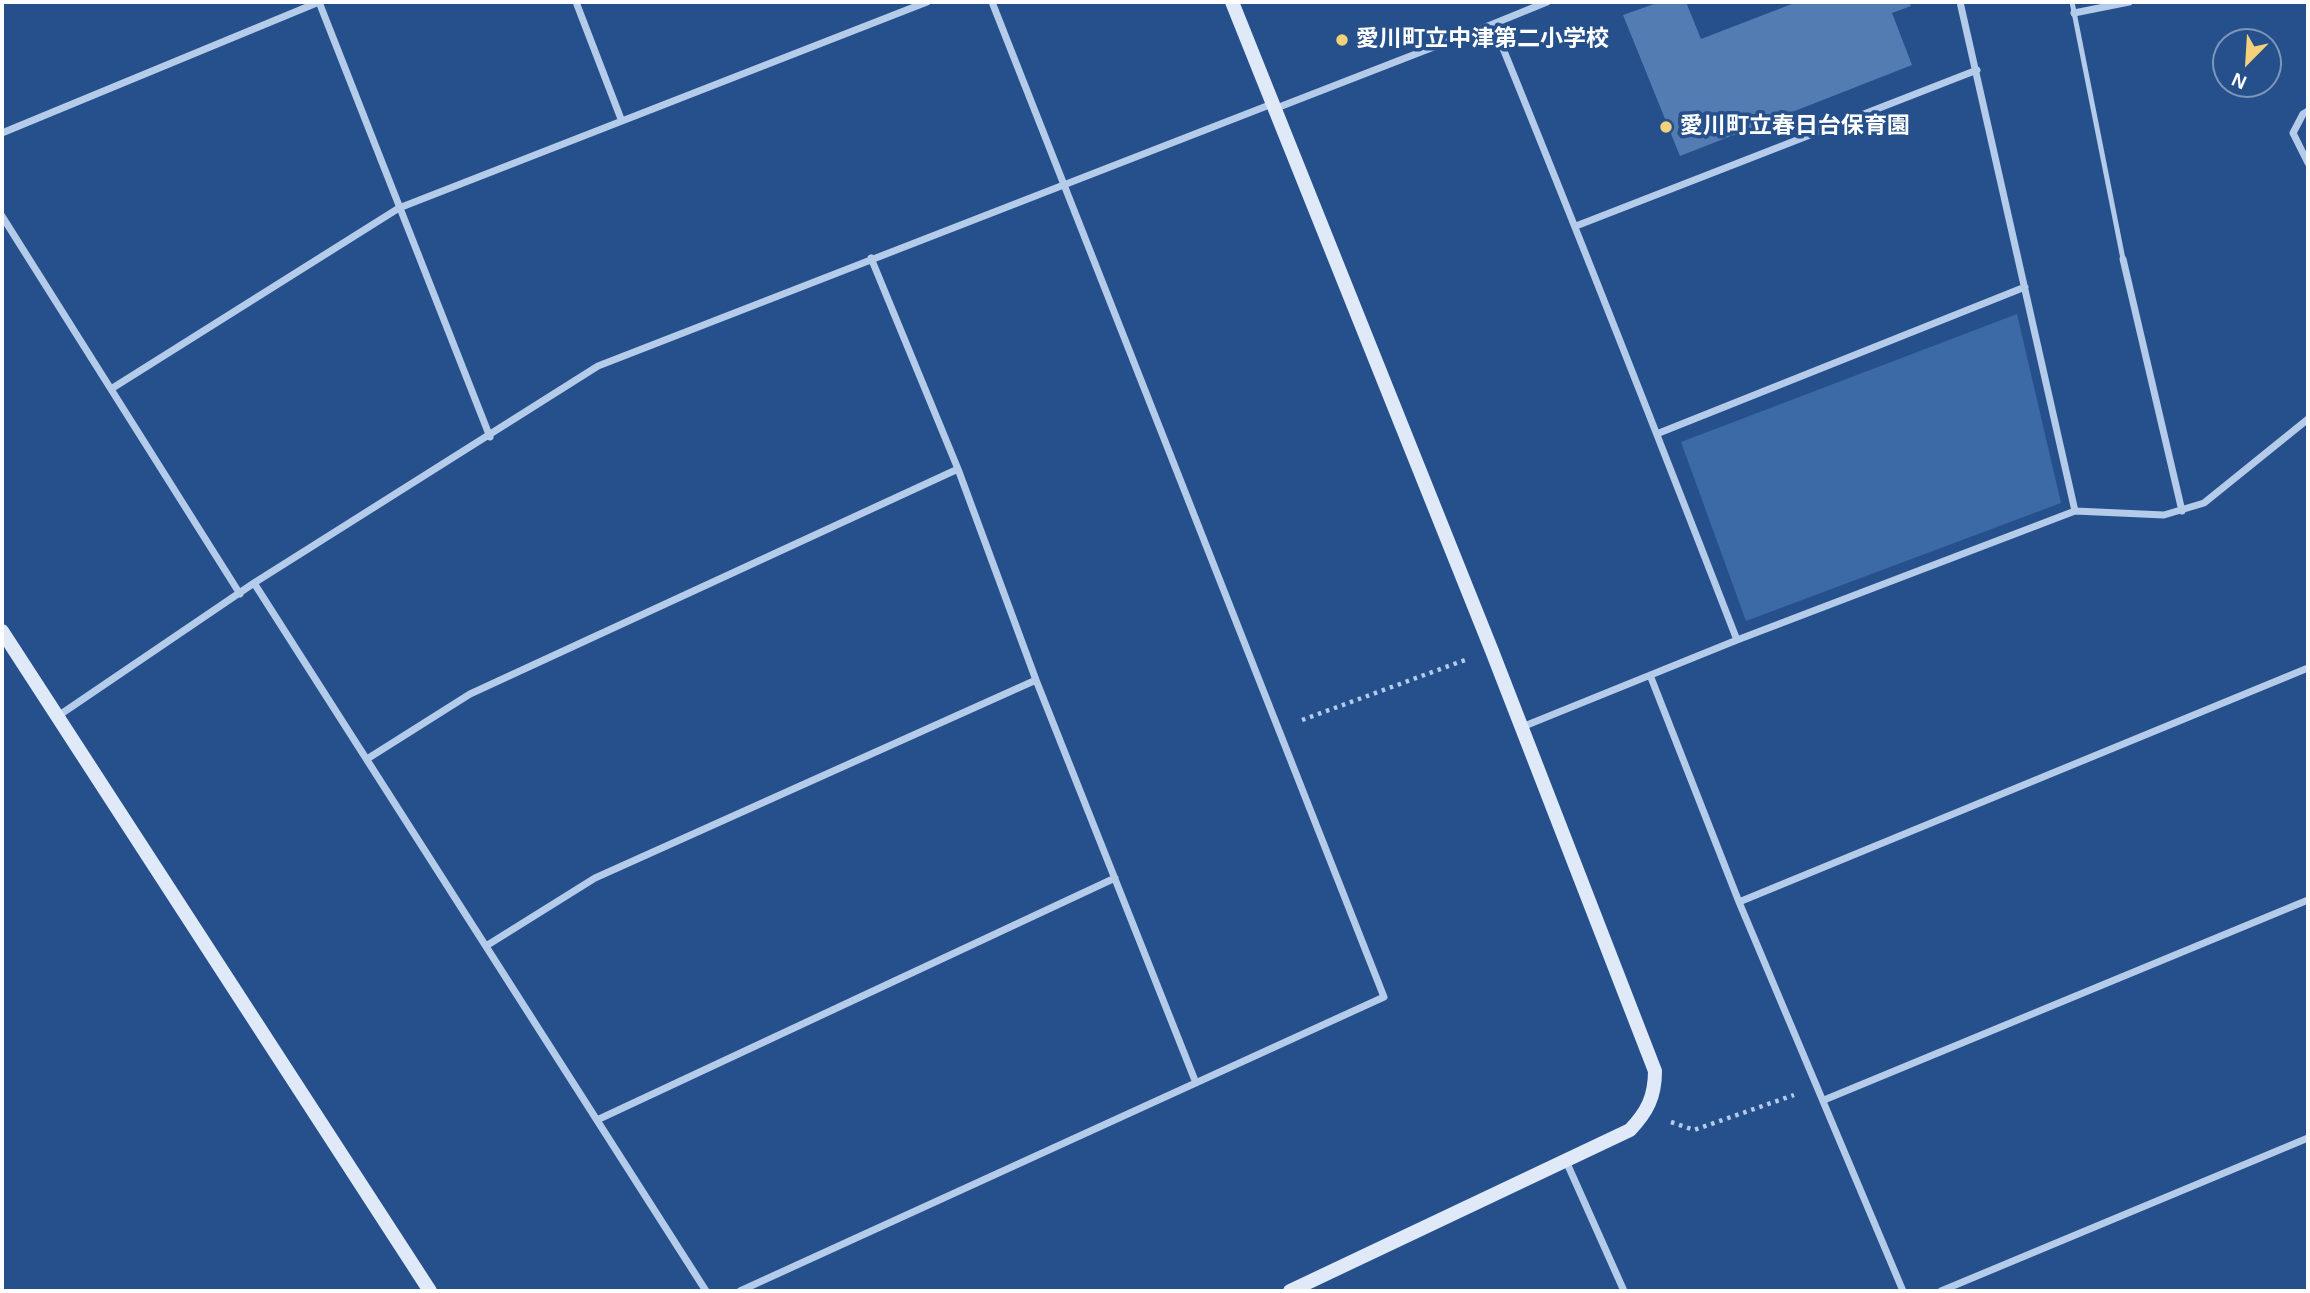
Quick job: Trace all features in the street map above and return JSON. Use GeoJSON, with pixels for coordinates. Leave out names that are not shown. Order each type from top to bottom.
{"type":"FeatureCollection","features":[{"type":"Feature","properties":{"kind":"street"},"geometry":{"type":"LineString","coordinates":[[2,133],[319,2],[490,437]]}},
{"type":"Feature","properties":{"kind":"street"},"geometry":{"type":"LineString","coordinates":[[576,2],[621,119]]}},
{"type":"Feature","properties":{"kind":"street"},"geometry":{"type":"LineString","coordinates":[[111,388],[399,208],[621,119],[927,2]]}},
{"type":"Feature","properties":{"kind":"street"},"geometry":{"type":"LineString","coordinates":[[740,1291],[1384,997],[992,2]]}},
{"type":"Feature","properties":{"kind":"street"},"geometry":{"type":"LineString","coordinates":[[1232,2],[1492,650],[1655,1071],[1655,1090],[1646,1113],[1630,1130],[1290,1291]]}},
{"type":"Feature","properties":{"kind":"street"},"geometry":{"type":"LineString","coordinates":[[58,716],[254,583],[490,437],[598,366],[1065,183],[1548,2]]}},
{"type":"Feature","properties":{"kind":"street"},"geometry":{"type":"LineString","coordinates":[[1961,2],[2076,511]]}},
{"type":"Feature","properties":{"kind":"street"},"geometry":{"type":"LineString","coordinates":[[2074,13],[2129,2]]}},
{"type":"Feature","properties":{"kind":"street"},"geometry":{"type":"LineString","coordinates":[[1493,24],[1576,226],[1640,396],[1659,433],[1737,640]]}},
{"type":"Feature","properties":{"kind":"street"},"geometry":{"type":"LineString","coordinates":[[1576,226],[1977,70]]}},
{"type":"Feature","properties":{"kind":"street"},"geometry":{"type":"LineString","coordinates":[[2308,111],[2302,114],[2293,133],[2308,163]]}},
{"type":"Feature","properties":{"kind":"street"},"geometry":{"type":"LineString","coordinates":[[2,216],[240,594]]}},
{"type":"Feature","properties":{"kind":"street"},"geometry":{"type":"LineString","coordinates":[[872,258],[958,469],[1036,680],[1196,1083]]}},
{"type":"Feature","properties":{"kind":"street"},"geometry":{"type":"LineString","coordinates":[[2123,259],[2182,511]]}},
{"type":"Feature","properties":{"kind":"street"},"geometry":{"type":"LineString","coordinates":[[1659,433],[2025,287]]}},
{"type":"Feature","properties":{"kind":"street"},"geometry":{"type":"LineString","coordinates":[[1522,727],[1737,640],[2076,511],[2164,514],[2204,503],[2308,419]]}},
{"type":"Feature","properties":{"kind":"street"},"geometry":{"type":"LineString","coordinates":[[366,759],[470,694],[958,469]]}},
{"type":"Feature","properties":{"kind":"street"},"geometry":{"type":"LineString","coordinates":[[254,583],[706,1291]]}},
{"type":"Feature","properties":{"kind":"street"},"geometry":{"type":"LineString","coordinates":[[2,631],[430,1291]]}},
{"type":"Feature","properties":{"kind":"street"},"geometry":{"type":"LineString","coordinates":[[1739,902],[2308,668]]}},
{"type":"Feature","properties":{"kind":"street"},"geometry":{"type":"LineString","coordinates":[[1650,675],[1739,902],[1903,1291]]}},
{"type":"Feature","properties":{"kind":"street"},"geometry":{"type":"LineString","coordinates":[[486,946],[595,878],[1036,680]]}},
{"type":"Feature","properties":{"kind":"street"},"geometry":{"type":"LineString","coordinates":[[597,1120],[1115,878]]}},
{"type":"Feature","properties":{"kind":"street"},"geometry":{"type":"LineString","coordinates":[[1824,1100],[2308,900]]}},
{"type":"Feature","properties":{"kind":"street"},"geometry":{"type":"LineString","coordinates":[[1941,1291],[2308,1138]]}},
{"type":"Feature","properties":{"kind":"street"},"geometry":{"type":"LineString","coordinates":[[1566,1161],[1624,1291]]}},
{"type":"Feature","properties":{"kind":"lane"},"geometry":{"type":"LineString","coordinates":[[2072,2],[2123,259]]}},
{"type":"Feature","properties":{"kind":"path"},"geometry":{"type":"LineString","coordinates":[[1279,729],[1492,650]]}},
{"type":"Feature","properties":{"kind":"path"},"geometry":{"type":"LineString","coordinates":[[1646,1113],[1694,1130],[1818,1086]]}},
{"type":"Feature","properties":{"kind":"shaded area"},"geometry":{"type":"Polygon","coordinates":[[[2017,314],[2061,503],[1746,621],[1681,442],[2017,314]]]}},
{"type":"Feature","properties":{"kind":"building"},"geometry":{"type":"Polygon","coordinates":[[[1660,2],[1686,2],[1701,39],[1797,2],[1909,2],[1911,6],[1892,13],[1912,65],[1680,156],[1623,15],[1660,2]]]}},
{"type":"Feature","properties":{"kind":"place","name":"愛川町立中津第二小学校"},"geometry":{"type":"Point","coordinates":[1342,40]}},
{"type":"Feature","properties":{"kind":"place","name":"愛川町立春日台保育園"},"geometry":{"type":"Point","coordinates":[1666,127]}}]}
